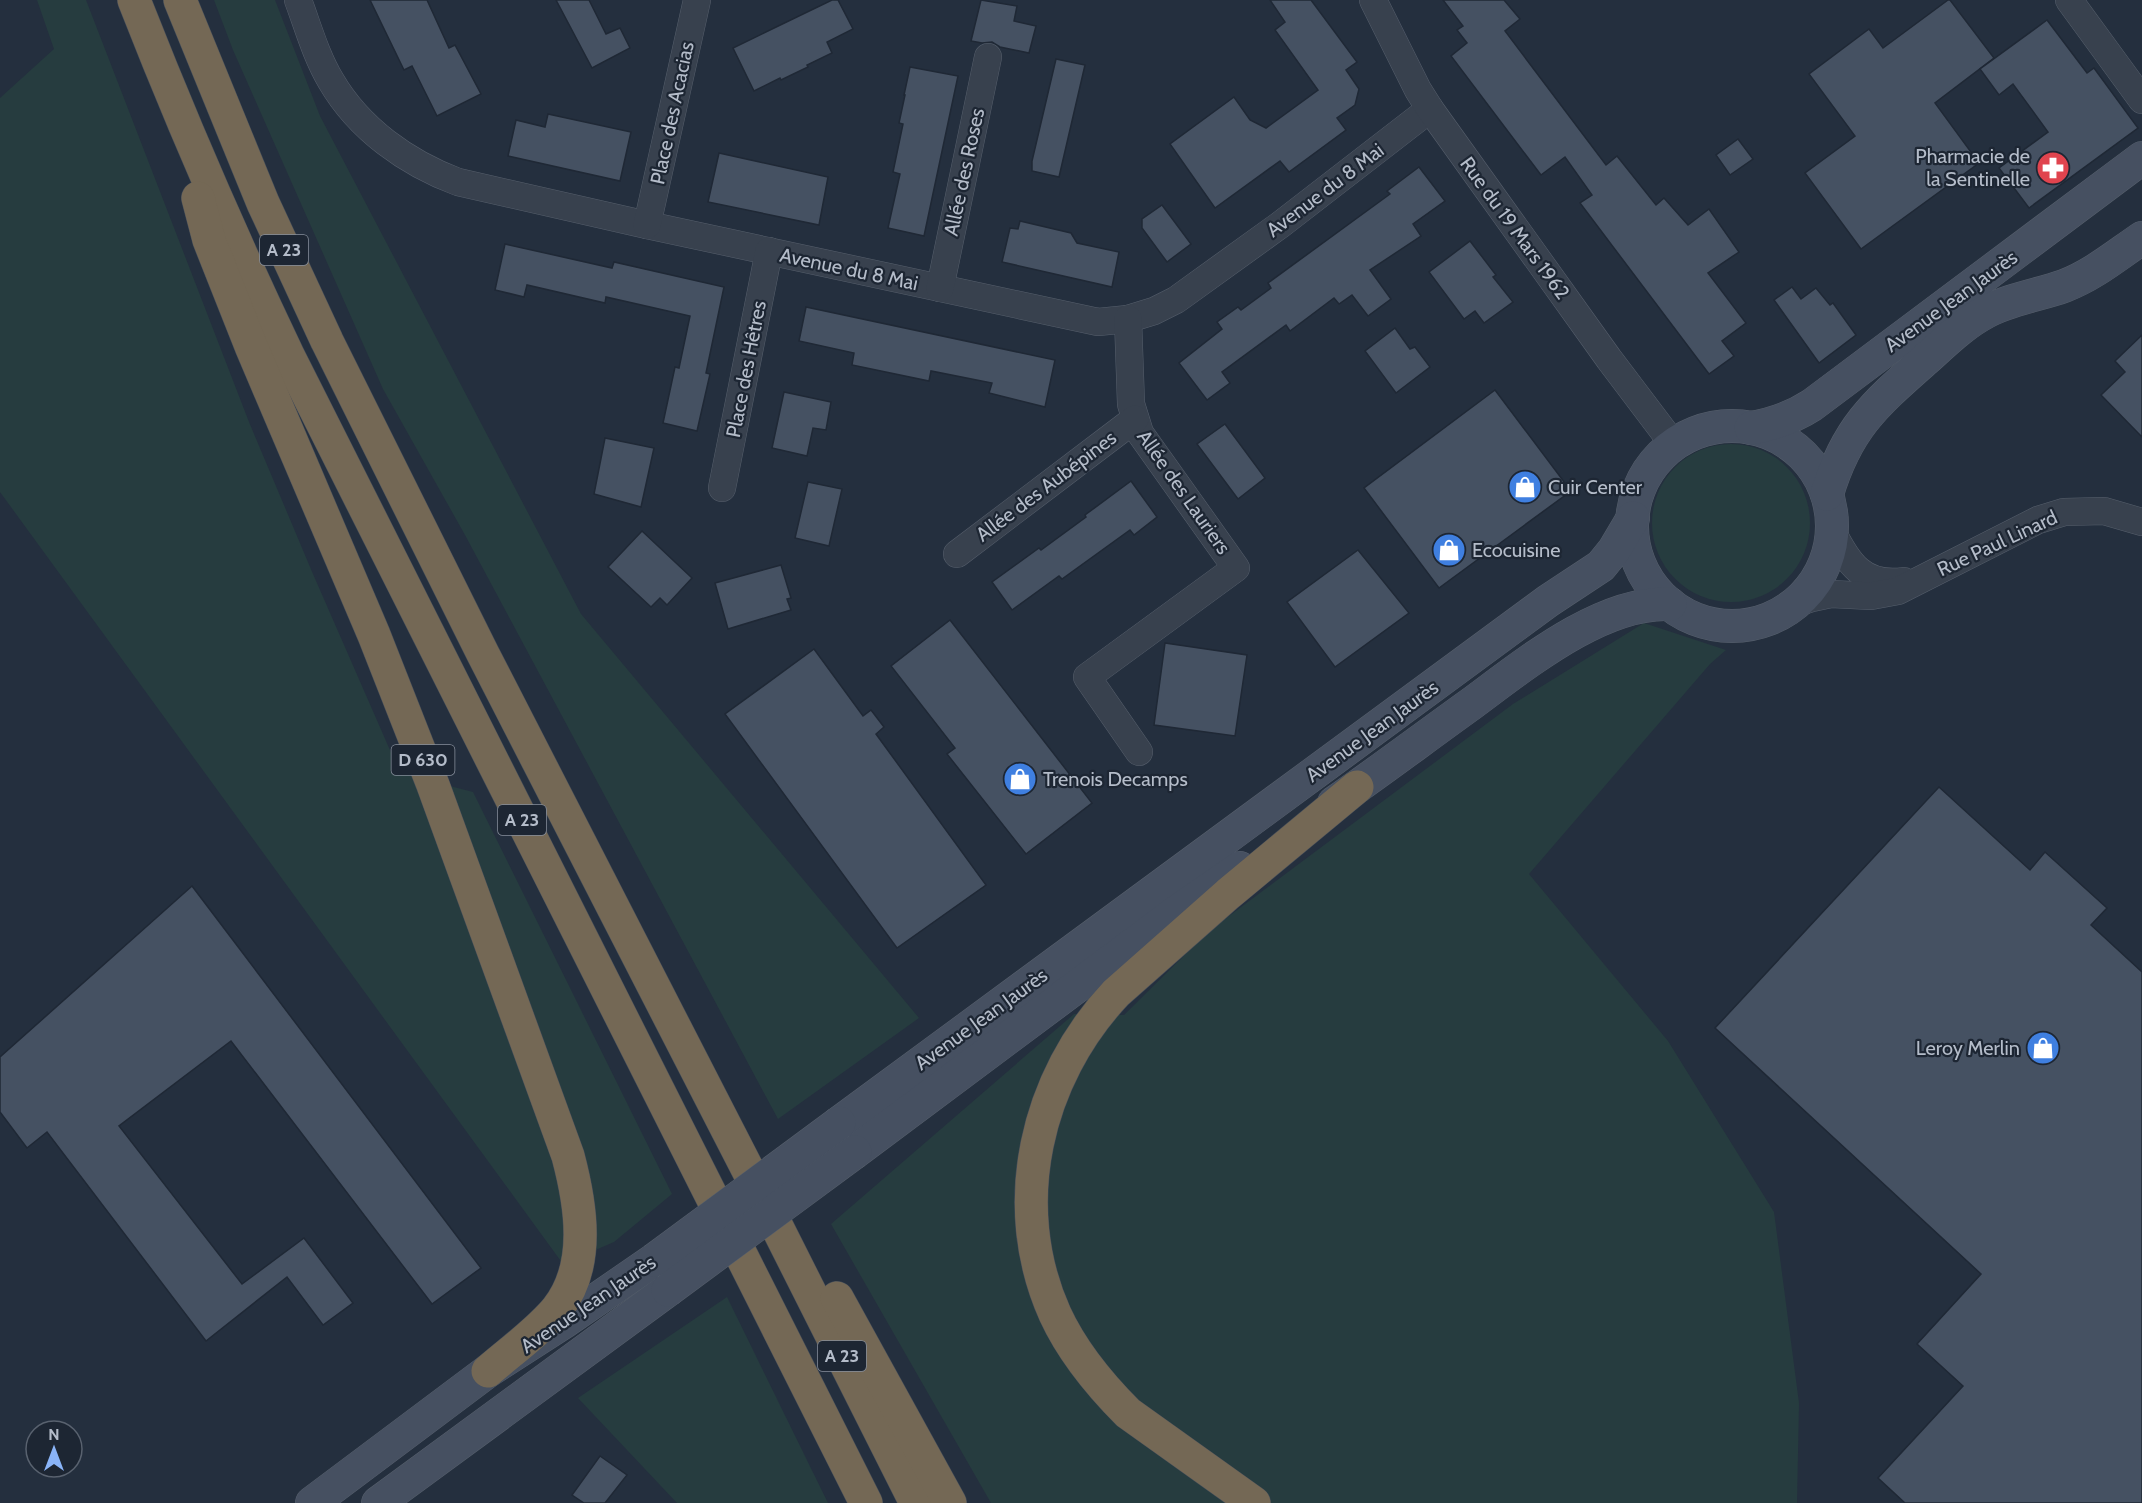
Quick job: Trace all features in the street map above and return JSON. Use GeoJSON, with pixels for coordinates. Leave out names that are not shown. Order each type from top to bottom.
{"type":"FeatureCollection","features":[{"type":"Feature","properties":{"kind":"highway","name":"A 23"},"geometry":{"type":"LineString","coordinates":[[134,0],[187,132],[251,278],[306,391],[866,1503]]}},
{"type":"Feature","properties":{"kind":"highway","name":"A 23"},"geometry":{"type":"LineString","coordinates":[[180,0],[263,203],[327,340],[508,702],[916,1503]]}},
{"type":"Feature","properties":{"kind":"highway","name":"D 630"},"geometry":{"type":"LineString","coordinates":[[187,132],[202,216],[209,240],[250,346],[378,645],[433,785],[573,1175],[579,1212],[579,1250],[577,1265],[566,1295],[557,1309],[544,1322],[488,1371]]}},
{"type":"Feature","properties":{"kind":"highway"},"geometry":{"type":"LineString","coordinates":[[1254,1503],[1128,1413],[1113,1398],[1077,1352],[1052,1306],[1037,1257],[1033,1237],[1031,1196],[1035,1152],[1046,1106],[1055,1084],[1076,1043],[1101,1009],[1228,894],[1358,787]]}},
{"type":"Feature","properties":{"kind":"highway"},"geometry":{"type":"LineString","coordinates":[[768,1209],[801,1241],[814,1258],[950,1503]]}},
{"type":"Feature","properties":{"kind":"main road","name":"Avenue Jean Jaurès"},"geometry":{"type":"LineString","coordinates":[[1751,428],[1792,418],[1812,405],[2142,158]]}},
{"type":"Feature","properties":{"kind":"main road","name":"Avenue Jean Jaurès"},"geometry":{"type":"LineString","coordinates":[[1827,494],[1843,449],[1861,423],[1884,396],[1956,332],[1992,309],[2077,280],[2142,238]]}},
{"type":"Feature","properties":{"kind":"main road"},"geometry":{"type":"LineString","coordinates":[[1728,427],[1751,428],[1784,441],[1802,455],[1817,473],[1827,494],[1831,512],[1832,531],[1828,552],[1821,572],[1809,589],[1794,604],[1765,620],[1732,625],[1699,620],[1670,604],[1653,586],[1641,566],[1634,542],[1634,506],[1642,483],[1656,462],[1674,445],[1705,430],[1728,427]]}},
{"type":"Feature","properties":{"kind":"main road","name":"Avenue Jean Jaurès"},"geometry":{"type":"LineString","coordinates":[[312,1503],[488,1371],[654,1260],[1548,601],[1594,571],[1614,550],[1633,518]]}},
{"type":"Feature","properties":{"kind":"main road","name":"Avenue Jean Jaurès"},"geometry":{"type":"LineString","coordinates":[[378,1503],[1182,908],[1358,787],[1554,646],[1614,614],[1642,605],[1670,604]]}},
{"type":"Feature","properties":{"kind":"street","name":"Avenue du 8 Mai"},"geometry":{"type":"LineString","coordinates":[[298,0],[322,62],[341,96],[371,129],[405,156],[458,182],[1084,320],[1113,322],[1128,319],[1154,311],[1176,300],[1280,225],[1430,110]]}},
{"type":"Feature","properties":{"kind":"street","name":"Place des Acacias"},"geometry":{"type":"LineString","coordinates":[[647,225],[697,0]]}},
{"type":"Feature","properties":{"kind":"street","name":"Rue du 19 Mars 1962"},"geometry":{"type":"LineString","coordinates":[[1373,0],[1430,110],[1613,365],[1674,445]]}},
{"type":"Feature","properties":{"kind":"street"},"geometry":{"type":"LineString","coordinates":[[2069,0],[2142,100]]}},
{"type":"Feature","properties":{"kind":"street","name":"Allée des Roses"},"geometry":{"type":"LineString","coordinates":[[940,288],[988,57]]}},
{"type":"Feature","properties":{"kind":"street","name":"Place des Hêtres"},"geometry":{"type":"LineString","coordinates":[[722,488],[769,251]]}},
{"type":"Feature","properties":{"kind":"street","name":"Allée des Lauriers"},"geometry":{"type":"LineString","coordinates":[[1128,319],[1131,404],[1135,419],[1148,445],[1236,568],[1087,677],[1139,752]]}},
{"type":"Feature","properties":{"kind":"street","name":"Allée des Aubépines"},"geometry":{"type":"LineString","coordinates":[[957,554],[1135,419]]}},
{"type":"Feature","properties":{"kind":"street","name":"Rue Paul Linard"},"geometry":{"type":"LineString","coordinates":[[1794,604],[1812,597],[1831,594],[1871,596],[1887,594],[1904,588],[2050,516],[2077,511],[2104,511],[2142,522]]}},
{"type":"Feature","properties":{"kind":"street","name":"Rue Paul Linard"},"geometry":{"type":"LineString","coordinates":[[1832,531],[1849,560],[1865,576],[1887,583],[1923,578]]}},
{"type":"Feature","properties":{"kind":"green space"},"geometry":{"type":"Polygon","coordinates":[[[37,0],[86,0],[249,422],[400,773],[473,792],[672,1194],[614,1242],[563,1264],[0,492],[0,98],[54,49],[37,0]]]}},
{"type":"Feature","properties":{"kind":"green space"},"geometry":{"type":"Polygon","coordinates":[[[214,0],[275,0],[320,116],[581,614],[919,1018],[778,1119],[465,535],[383,389],[233,50],[214,0]]]}},
{"type":"Feature","properties":{"kind":"green space"},"geometry":{"type":"Polygon","coordinates":[[[1731,444],[1761,450],[1787,467],[1804,493],[1810,523],[1804,553],[1787,579],[1761,596],[1731,602],[1701,596],[1675,579],[1658,553],[1652,523],[1658,493],[1675,467],[1701,450],[1731,444]]]}},
{"type":"Feature","properties":{"kind":"green space"},"geometry":{"type":"Polygon","coordinates":[[[1644,623],[1726,650],[1710,664],[1529,874],[1668,1041],[1774,1212],[1799,1403],[1797,1503],[991,1503],[831,1224],[1074,1014],[1124,1015],[1209,931],[1513,704],[1644,623]]]}},
{"type":"Feature","properties":{"kind":"green space"},"geometry":{"type":"Polygon","coordinates":[[[727,1297],[828,1503],[677,1503],[578,1398],[727,1297]]]}},
{"type":"Feature","properties":{"kind":"building"},"geometry":{"type":"Polygon","coordinates":[[[370,0],[427,0],[449,48],[455,45],[481,94],[437,116],[412,66],[404,70],[370,0]]]}},
{"type":"Feature","properties":{"kind":"building"},"geometry":{"type":"Polygon","coordinates":[[[556,0],[589,0],[606,34],[620,28],[630,48],[592,68],[556,0]]]}},
{"type":"Feature","properties":{"kind":"building"},"geometry":{"type":"Polygon","coordinates":[[[832,0],[838,0],[853,29],[827,42],[832,53],[807,65],[808,67],[754,91],[733,48],[832,0]]]}},
{"type":"Feature","properties":{"kind":"building"},"geometry":{"type":"Polygon","coordinates":[[[981,0],[1017,6],[1014,21],[1036,26],[1029,53],[1000,47],[992,42],[971,41],[981,0]]]}},
{"type":"Feature","properties":{"kind":"building"},"geometry":{"type":"Polygon","coordinates":[[[1270,0],[1311,0],[1357,62],[1346,70],[1359,89],[1355,105],[1337,118],[1346,130],[1289,172],[1280,161],[1215,208],[1170,144],[1234,97],[1250,120],[1266,128],[1318,90],[1275,30],[1285,22],[1270,0]]]}},
{"type":"Feature","properties":{"kind":"building"},"geometry":{"type":"Polygon","coordinates":[[[1443,0],[1504,0],[1520,19],[1505,31],[1606,165],[1617,156],[1656,205],[1664,198],[1688,225],[1709,209],[1739,252],[1708,273],[1746,323],[1722,341],[1734,356],[1709,374],[1580,203],[1592,195],[1565,157],[1541,175],[1451,56],[1467,43],[1457,30],[1463,26],[1443,0]]]}},
{"type":"Feature","properties":{"kind":"building"},"geometry":{"type":"Polygon","coordinates":[[[1948,0],[1994,58],[1935,103],[1979,163],[1861,249],[1805,173],[1855,136],[1809,74],[1869,29],[1883,48],[1948,0]]]}},
{"type":"Feature","properties":{"kind":"building"},"geometry":{"type":"Polygon","coordinates":[[[2047,20],[2087,73],[2094,68],[2138,128],[2029,208],[1999,168],[2048,132],[2013,84],[1999,95],[1980,69],[2047,20]]]}},
{"type":"Feature","properties":{"kind":"building"},"geometry":{"type":"Polygon","coordinates":[[[1056,59],[1085,65],[1059,177],[1032,171],[1032,161],[1056,59]]]}},
{"type":"Feature","properties":{"kind":"building"},"geometry":{"type":"Polygon","coordinates":[[[910,67],[958,76],[924,236],[888,228],[900,174],[893,172],[903,124],[899,123],[910,67]]]}},
{"type":"Feature","properties":{"kind":"building"},"geometry":{"type":"Polygon","coordinates":[[[548,114],[631,132],[620,181],[508,156],[516,120],[545,127],[548,114]]]}},
{"type":"Feature","properties":{"kind":"building"},"geometry":{"type":"Polygon","coordinates":[[[1738,139],[1753,159],[1730,175],[1716,155],[1738,139]]]}},
{"type":"Feature","properties":{"kind":"building"},"geometry":{"type":"Polygon","coordinates":[[[719,153],[828,177],[819,225],[708,202],[719,153]]]}},
{"type":"Feature","properties":{"kind":"building"},"geometry":{"type":"Polygon","coordinates":[[[1419,167],[1445,201],[1413,224],[1421,236],[1370,270],[1391,299],[1368,316],[1352,295],[1339,304],[1334,298],[1290,331],[1286,325],[1222,372],[1230,383],[1207,400],[1179,363],[1222,329],[1217,322],[1238,307],[1241,310],[1271,288],[1268,283],[1390,194],[1387,191],[1419,167]]]}},
{"type":"Feature","properties":{"kind":"building"},"geometry":{"type":"Polygon","coordinates":[[[1162,205],[1191,244],[1167,262],[1142,228],[1142,219],[1162,205]]]}},
{"type":"Feature","properties":{"kind":"building"},"geometry":{"type":"Polygon","coordinates":[[[1020,221],[1071,233],[1077,243],[1119,252],[1112,287],[1002,262],[1010,228],[1018,229],[1020,221]]]}},
{"type":"Feature","properties":{"kind":"building"},"geometry":{"type":"Polygon","coordinates":[[[1470,241],[1496,275],[1493,277],[1513,302],[1484,323],[1475,311],[1464,319],[1429,272],[1470,241]]]}},
{"type":"Feature","properties":{"kind":"building"},"geometry":{"type":"Polygon","coordinates":[[[505,244],[612,268],[614,262],[724,287],[706,373],[710,374],[697,431],[663,423],[675,367],[679,368],[690,316],[606,297],[605,303],[527,285],[524,297],[495,290],[505,244]]]}},
{"type":"Feature","properties":{"kind":"building"},"geometry":{"type":"Polygon","coordinates":[[[1792,287],[1801,299],[1816,288],[1830,305],[1833,303],[1856,335],[1819,363],[1774,300],[1792,287]]]}},
{"type":"Feature","properties":{"kind":"building"},"geometry":{"type":"Polygon","coordinates":[[[806,307],[1055,360],[1045,407],[989,393],[992,383],[931,371],[929,381],[852,365],[854,353],[799,341],[806,307]]]}},
{"type":"Feature","properties":{"kind":"building"},"geometry":{"type":"Polygon","coordinates":[[[1395,328],[1410,349],[1415,347],[1430,367],[1396,393],[1365,351],[1395,328]]]}},
{"type":"Feature","properties":{"kind":"building"},"geometry":{"type":"Polygon","coordinates":[[[2142,335],[2142,437],[2101,395],[2125,372],[2115,361],[2142,335]]]}},
{"type":"Feature","properties":{"kind":"building"},"geometry":{"type":"Polygon","coordinates":[[[1495,390],[1571,491],[1439,588],[1364,488],[1495,390]]]}},
{"type":"Feature","properties":{"kind":"building"},"geometry":{"type":"Polygon","coordinates":[[[784,392],[831,402],[826,430],[813,428],[807,456],[772,448],[784,392]]]}},
{"type":"Feature","properties":{"kind":"building"},"geometry":{"type":"Polygon","coordinates":[[[1225,424],[1265,478],[1238,499],[1197,444],[1225,424]]]}},
{"type":"Feature","properties":{"kind":"building"},"geometry":{"type":"Polygon","coordinates":[[[605,438],[654,448],[641,507],[594,494],[605,438]]]}},
{"type":"Feature","properties":{"kind":"building"},"geometry":{"type":"Polygon","coordinates":[[[1131,481],[1157,517],[1134,535],[1130,530],[1062,579],[1059,576],[1012,610],[992,582],[1039,548],[1041,550],[1131,481]]]}},
{"type":"Feature","properties":{"kind":"building"},"geometry":{"type":"Polygon","coordinates":[[[808,482],[842,489],[829,546],[795,538],[808,482]]]}},
{"type":"Feature","properties":{"kind":"building"},"geometry":{"type":"Polygon","coordinates":[[[642,531],[692,578],[667,605],[660,598],[651,607],[608,567],[642,531]]]}},
{"type":"Feature","properties":{"kind":"building"},"geometry":{"type":"Polygon","coordinates":[[[1358,550],[1409,613],[1335,667],[1287,602],[1358,550]]]}},
{"type":"Feature","properties":{"kind":"building"},"geometry":{"type":"Polygon","coordinates":[[[781,565],[791,598],[787,599],[791,610],[728,629],[715,583],[781,565]]]}},
{"type":"Feature","properties":{"kind":"building"},"geometry":{"type":"Polygon","coordinates":[[[950,620],[1092,803],[1026,854],[947,754],[955,748],[891,666],[950,620]]]}},
{"type":"Feature","properties":{"kind":"building"},"geometry":{"type":"Polygon","coordinates":[[[1165,643],[1247,655],[1235,736],[1154,725],[1165,643]]]}},
{"type":"Feature","properties":{"kind":"building"},"geometry":{"type":"Polygon","coordinates":[[[814,649],[863,716],[871,710],[884,727],[876,734],[986,885],[897,948],[725,714],[814,649]]]}},
{"type":"Feature","properties":{"kind":"building"},"geometry":{"type":"Polygon","coordinates":[[[1939,787],[2030,870],[2045,852],[2107,908],[2091,925],[2142,972],[2142,1503],[1905,1503],[1878,1478],[1963,1386],[1917,1344],[1981,1274],[1715,1028],[1939,787]]]}},
{"type":"Feature","properties":{"kind":"building"},"geometry":{"type":"Polygon","coordinates":[[[192,886],[481,1268],[432,1304],[231,1041],[119,1126],[242,1284],[304,1238],[353,1303],[323,1325],[287,1277],[206,1341],[47,1132],[27,1148],[0,1112],[0,1057],[192,886]]]}},
{"type":"Feature","properties":{"kind":"building"},"geometry":{"type":"Polygon","coordinates":[[[600,1456],[627,1475],[605,1503],[584,1503],[572,1495],[600,1456]]]}},
{"type":"Feature","properties":{"kind":"place","name":"Pharmacie de la Sentinelle"},"geometry":{"type":"Point","coordinates":[2053,168]}},
{"type":"Feature","properties":{"kind":"place","name":"Cuir Center"},"geometry":{"type":"Point","coordinates":[1525,487]}},
{"type":"Feature","properties":{"kind":"place","name":"Ecocuisine"},"geometry":{"type":"Point","coordinates":[1449,550]}},
{"type":"Feature","properties":{"kind":"place","name":"Trenois Decamps"},"geometry":{"type":"Point","coordinates":[1020,779]}},
{"type":"Feature","properties":{"kind":"place","name":"Leroy Merlin"},"geometry":{"type":"Point","coordinates":[2043,1048]}}]}
